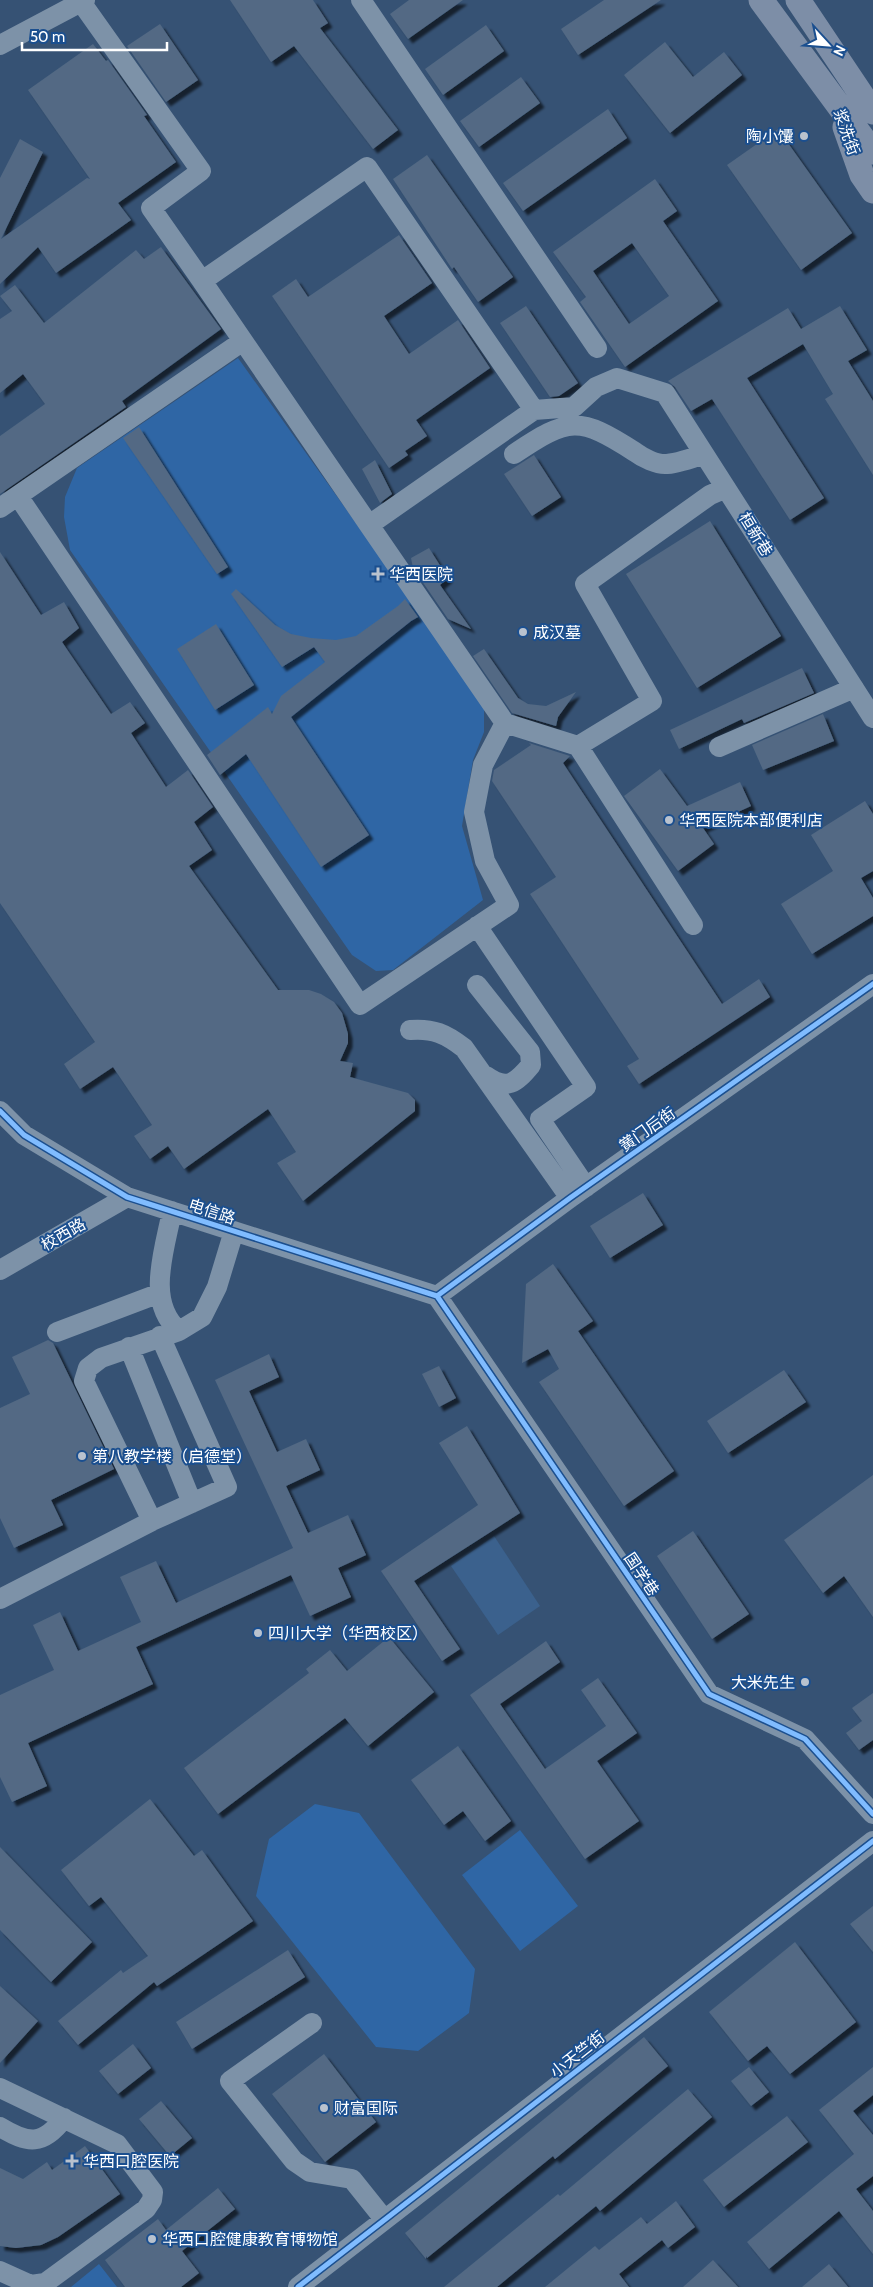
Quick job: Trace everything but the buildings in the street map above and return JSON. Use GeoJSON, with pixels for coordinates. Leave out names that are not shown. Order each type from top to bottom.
{"type":"FeatureCollection","features":[{"type":"Feature","properties":{"kind":"main road","name":"浆洗街"},"geometry":{"type":"LineString","coordinates":[[761,0],[873,152]]}},
{"type":"Feature","properties":{"kind":"main road","name":"浆洗街"},"geometry":{"type":"LineString","coordinates":[[798,0],[873,112]]}},
{"type":"Feature","properties":{"kind":"main road"},"geometry":{"type":"LineString","coordinates":[[851,77],[873,97]]}},
{"type":"Feature","properties":{"kind":"main road","name":"浆洗街"},"geometry":{"type":"LineString","coordinates":[[834,99],[862,175],[873,191]]}},
{"type":"Feature","properties":{"kind":"street"},"geometry":{"type":"LineString","coordinates":[[361,0],[597,348]]}},
{"type":"Feature","properties":{"kind":"street"},"geometry":{"type":"LineString","coordinates":[[0,45],[83,1],[201,171],[151,208],[505,723],[578,746],[693,924]]}},
{"type":"Feature","properties":{"kind":"street"},"geometry":{"type":"LineString","coordinates":[[202,281],[367,167],[534,410],[369,525]]}},
{"type":"Feature","properties":{"kind":"street"},"geometry":{"type":"LineString","coordinates":[[0,508],[243,341]]}},
{"type":"Feature","properties":{"kind":"street","name":"桓新巷"},"geometry":{"type":"LineString","coordinates":[[534,410],[574,406],[596,387],[617,378],[665,393],[873,718]]}},
{"type":"Feature","properties":{"kind":"street"},"geometry":{"type":"LineString","coordinates":[[514,454],[548,431],[572,424],[595,429],[643,457],[666,464],[704,454]]}},
{"type":"Feature","properties":{"kind":"street"},"geometry":{"type":"LineString","coordinates":[[578,746],[652,701],[585,584],[710,495],[726,488]]}},
{"type":"Feature","properties":{"kind":"street"},"geometry":{"type":"LineString","coordinates":[[18,496],[360,1005],[509,905],[485,861],[474,812],[483,765],[505,723]]}},
{"type":"Feature","properties":{"kind":"street"},"geometry":{"type":"LineString","coordinates":[[719,747],[854,688]]}},
{"type":"Feature","properties":{"kind":"street"},"geometry":{"type":"LineString","coordinates":[[477,926],[586,1087],[540,1119],[586,1187]]}},
{"type":"Feature","properties":{"kind":"street","name":"黉门后街"},"geometry":{"type":"LineString","coordinates":[[437,1296],[570,1198],[873,984]]}},
{"type":"Feature","properties":{"kind":"street"},"geometry":{"type":"LineString","coordinates":[[477,985],[530,1052],[531,1065],[522,1076],[510,1084],[497,1084],[486,1076]]}},
{"type":"Feature","properties":{"kind":"street"},"geometry":{"type":"LineString","coordinates":[[410,1030],[427,1029],[446,1034],[464,1048],[486,1076],[570,1198]]}},
{"type":"Feature","properties":{"kind":"street","name":"电信路"},"geometry":{"type":"LineString","coordinates":[[0,1111],[24,1135],[127,1197],[437,1296]]}},
{"type":"Feature","properties":{"kind":"street","name":"校西路"},"geometry":{"type":"LineString","coordinates":[[0,1270],[127,1197]]}},
{"type":"Feature","properties":{"kind":"street"},"geometry":{"type":"LineString","coordinates":[[0,1599],[152,1521],[226,1488],[169,1333],[170,1323],[163,1312],[160,1293],[172,1211]]}},
{"type":"Feature","properties":{"kind":"street"},"geometry":{"type":"LineString","coordinates":[[152,1521],[84,1381],[88,1368],[101,1358],[169,1333],[202,1317],[217,1287],[234,1231]]}},
{"type":"Feature","properties":{"kind":"street"},"geometry":{"type":"LineString","coordinates":[[57,1332],[160,1293]]}},
{"type":"Feature","properties":{"kind":"street","name":"国学巷"},"geometry":{"type":"LineString","coordinates":[[437,1296],[709,1694],[805,1739],[873,1814]]}},
{"type":"Feature","properties":{"kind":"street"},"geometry":{"type":"LineString","coordinates":[[129,1347],[192,1503]]}},
{"type":"Feature","properties":{"kind":"street","name":"小天竺街"},"geometry":{"type":"LineString","coordinates":[[298,2287],[873,1841]]}},
{"type":"Feature","properties":{"kind":"street"},"geometry":{"type":"LineString","coordinates":[[312,2023],[230,2081],[294,2161],[310,2172],[352,2179],[384,2219]]}},
{"type":"Feature","properties":{"kind":"street"},"geometry":{"type":"LineString","coordinates":[[0,2088],[117,2144],[149,2184],[153,2192],[152,2200],[146,2209],[45,2283],[30,2286],[3,2278]]}},
{"type":"Feature","properties":{"kind":"street"},"geometry":{"type":"LineString","coordinates":[[0,2127],[12,2134],[38,2140],[53,2133],[64,2118]]}},
{"type":"Feature","properties":{"kind":"shaded area"},"geometry":{"type":"Polygon","coordinates":[[[238,358],[484,702],[484,732],[473,760],[462,826],[483,900],[393,970],[376,971],[352,955],[70,550],[64,517],[65,497],[77,468],[238,358]]]}},
{"type":"Feature","properties":{"kind":"shaded area"},"geometry":{"type":"Polygon","coordinates":[[[494,1536],[540,1606],[498,1635],[451,1566],[494,1536]]]}},
{"type":"Feature","properties":{"kind":"shaded area"},"geometry":{"type":"Polygon","coordinates":[[[315,1804],[359,1813],[475,1969],[469,2013],[418,2051],[376,2047],[256,1896],[269,1839],[315,1804]]]}},
{"type":"Feature","properties":{"kind":"shaded area"},"geometry":{"type":"Polygon","coordinates":[[[520,1830],[578,1906],[520,1951],[462,1875],[520,1830]]]}},
{"type":"Feature","properties":{"kind":"shaded area"},"geometry":{"type":"Polygon","coordinates":[[[99,2264],[117,2287],[71,2287],[99,2264]]]}},
{"type":"Feature","properties":{"kind":"cycle path"},"geometry":{"type":"LineString","coordinates":[[437,1296],[570,1198],[873,984]]}},
{"type":"Feature","properties":{"kind":"cycle path"},"geometry":{"type":"LineString","coordinates":[[0,1111],[24,1135],[127,1197],[437,1296]]}},
{"type":"Feature","properties":{"kind":"cycle path"},"geometry":{"type":"LineString","coordinates":[[437,1296],[709,1694],[805,1739],[873,1814]]}},
{"type":"Feature","properties":{"kind":"cycle path"},"geometry":{"type":"LineString","coordinates":[[298,2287],[873,1841]]}},
{"type":"Feature","properties":{"kind":"place","name":"陶小馕"},"geometry":{"type":"Point","coordinates":[804,136]}},
{"type":"Feature","properties":{"kind":"place","name":"华西医院"},"geometry":{"type":"Point","coordinates":[378,574]}},
{"type":"Feature","properties":{"kind":"place","name":"成汉墓"},"geometry":{"type":"Point","coordinates":[523,632]}},
{"type":"Feature","properties":{"kind":"place","name":"华西医院本部便利店"},"geometry":{"type":"Point","coordinates":[669,820]}},
{"type":"Feature","properties":{"kind":"place","name":"第八教学楼（启德堂）"},"geometry":{"type":"Point","coordinates":[82,1456]}},
{"type":"Feature","properties":{"kind":"place","name":"四川大学（华西校区）"},"geometry":{"type":"Point","coordinates":[258,1633]}},
{"type":"Feature","properties":{"kind":"place","name":"大米先生"},"geometry":{"type":"Point","coordinates":[805,1682]}},
{"type":"Feature","properties":{"kind":"place","name":"财富国际"},"geometry":{"type":"Point","coordinates":[324,2108]}},
{"type":"Feature","properties":{"kind":"place","name":"华西口腔医院"},"geometry":{"type":"Point","coordinates":[72,2161]}},
{"type":"Feature","properties":{"kind":"place","name":"华西口腔健康教育博物馆"},"geometry":{"type":"Point","coordinates":[152,2239]}}]}
